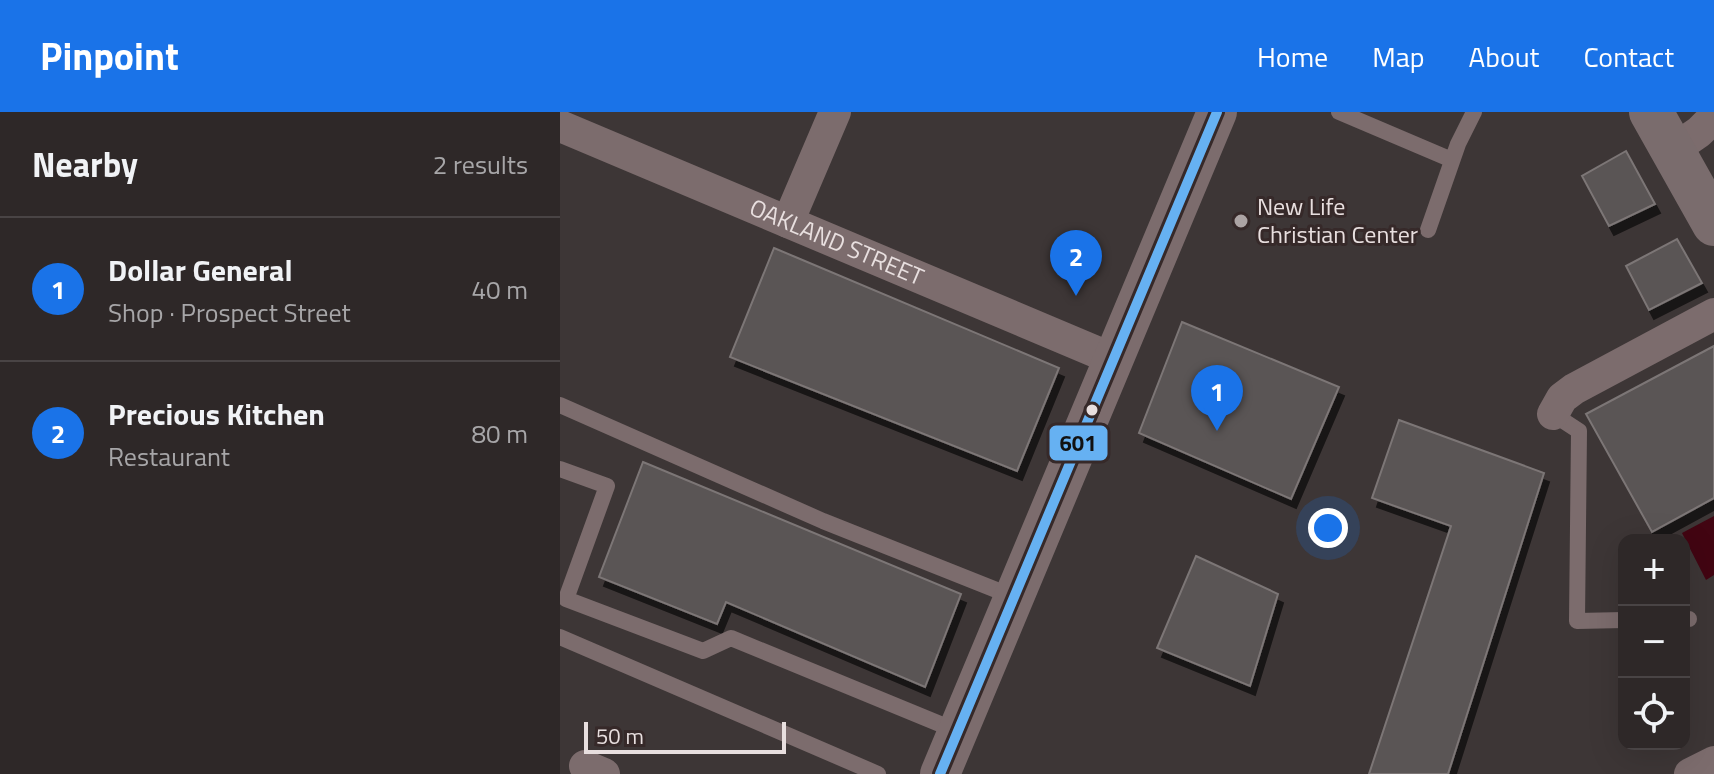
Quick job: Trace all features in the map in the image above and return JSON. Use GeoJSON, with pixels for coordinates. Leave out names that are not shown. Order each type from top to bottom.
{"type":"FeatureCollection","features":[{"type":"Feature","properties":{"kind":"main road"},"geometry":{"type":"LineString","coordinates":[[1651,112],[1714,224]]}},
{"type":"Feature","properties":{"kind":"street"},"geometry":{"type":"LineString","coordinates":[[788,222],[835,112]]}},
{"type":"Feature","properties":{"kind":"street"},"geometry":{"type":"LineString","coordinates":[[940,774],[1217,112]]}},
{"type":"Feature","properties":{"kind":"street"},"geometry":{"type":"LineString","coordinates":[[1673,150],[1714,117]]}},
{"type":"Feature","properties":{"kind":"street","name":"OAKLAND STREET"},"geometry":{"type":"LineString","coordinates":[[560,126],[1113,359]]}},
{"type":"Feature","properties":{"kind":"street"},"geometry":{"type":"LineString","coordinates":[[1553,414],[1562,398],[1574,389],[1714,314]]}},
{"type":"Feature","properties":{"kind":"street"},"geometry":{"type":"LineString","coordinates":[[1690,774],[1714,762]]}},
{"type":"Feature","properties":{"kind":"lane"},"geometry":{"type":"LineString","coordinates":[[1339,112],[1452,160]]}},
{"type":"Feature","properties":{"kind":"lane"},"geometry":{"type":"LineString","coordinates":[[1428,230],[1452,160],[1474,112]]}},
{"type":"Feature","properties":{"kind":"lane"},"geometry":{"type":"LineString","coordinates":[[560,405],[823,521],[1014,597]]}},
{"type":"Feature","properties":{"kind":"lane"},"geometry":{"type":"LineString","coordinates":[[1553,414],[1579,431],[1577,621],[1618,620]]}},
{"type":"Feature","properties":{"kind":"lane"},"geometry":{"type":"LineString","coordinates":[[560,469],[607,486],[566,599],[703,651],[731,638],[958,732]]}},
{"type":"Feature","properties":{"kind":"lane"},"geometry":{"type":"LineString","coordinates":[[560,637],[878,774]]}},
{"type":"Feature","properties":{"kind":"shaded area"},"geometry":{"type":"Polygon","coordinates":[[[1714,516],[1714,575],[1706,580],[1690,549],[1690,534],[1682,533],[1714,516]]]}},
{"type":"Feature","properties":{"kind":"building"},"geometry":{"type":"Polygon","coordinates":[[[1626,151],[1655,204],[1609,226],[1582,176],[1626,151]]]}},
{"type":"Feature","properties":{"kind":"building"},"geometry":{"type":"Polygon","coordinates":[[[1677,239],[1702,283],[1649,310],[1626,266],[1677,239]]]}},
{"type":"Feature","properties":{"kind":"building"},"geometry":{"type":"Polygon","coordinates":[[[774,248],[1059,368],[1017,471],[730,357],[774,248]]]}},
{"type":"Feature","properties":{"kind":"building"},"geometry":{"type":"Polygon","coordinates":[[[1182,322],[1339,387],[1291,499],[1139,433],[1182,322]]]}},
{"type":"Feature","properties":{"kind":"building"},"geometry":{"type":"Polygon","coordinates":[[[1714,346],[1714,498],[1652,532],[1586,414],[1714,346]]]}},
{"type":"Feature","properties":{"kind":"building"},"geometry":{"type":"Polygon","coordinates":[[[1399,420],[1544,473],[1448,774],[1369,774],[1451,526],[1372,498],[1399,420]]]}},
{"type":"Feature","properties":{"kind":"building"},"geometry":{"type":"Polygon","coordinates":[[[643,462],[961,594],[925,687],[726,602],[717,624],[599,577],[643,462]]]}},
{"type":"Feature","properties":{"kind":"building"},"geometry":{"type":"Polygon","coordinates":[[[1196,556],[1278,594],[1250,686],[1157,648],[1196,556]]]}},
{"type":"Feature","properties":{"kind":"transit line","name":"601"},"geometry":{"type":"LineString","coordinates":[[940,774],[1217,112]]}},
{"type":"Feature","properties":{"kind":"place","name":"New Life Christian Center"},"geometry":{"type":"Point","coordinates":[1241,221]}},
{"type":"Feature","properties":{"kind":"place","name":"Precious Kitchen"},"geometry":{"type":"Point","coordinates":[1076,296]}},
{"type":"Feature","properties":{"kind":"place","name":"Dollar General"},"geometry":{"type":"Point","coordinates":[1217,431]}}]}
